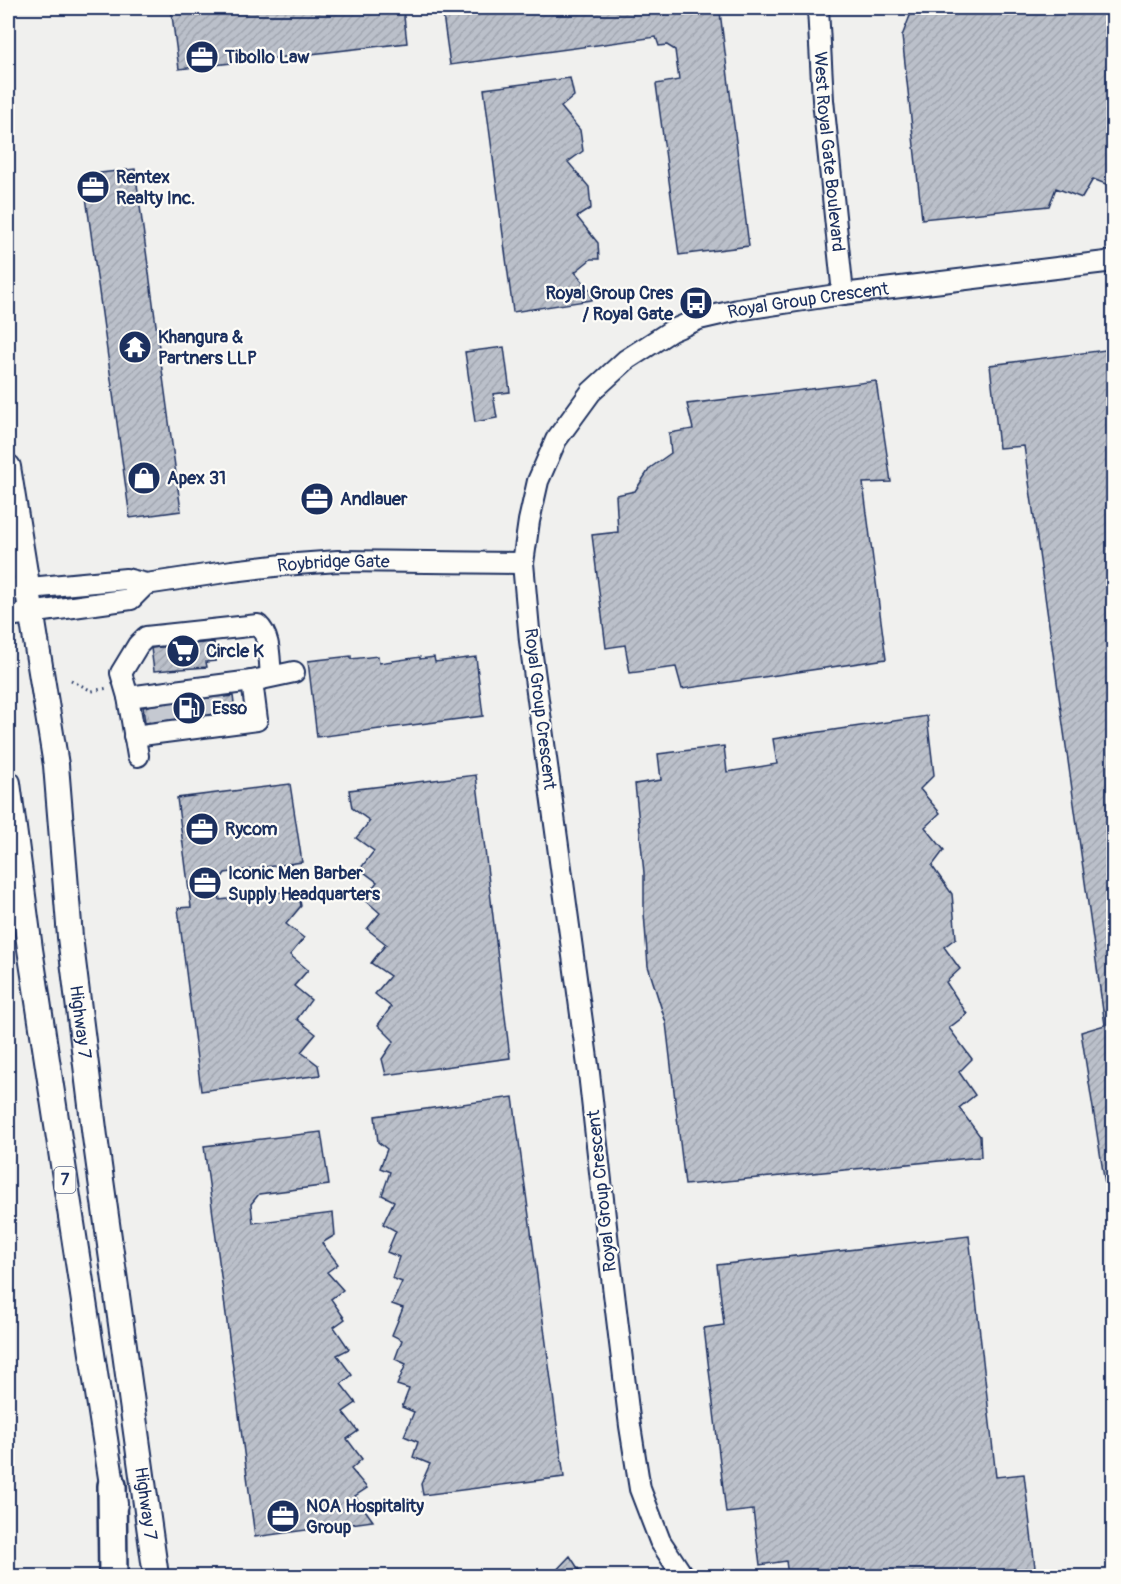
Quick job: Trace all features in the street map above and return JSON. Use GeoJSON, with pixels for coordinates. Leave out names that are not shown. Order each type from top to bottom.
{"type":"FeatureCollection","features":[{"type":"Feature","properties":{"kind":"highway"},"geometry":{"type":"LineString","coordinates":[[112,1486],[113,1576]]}},
{"type":"Feature","properties":{"kind":"main road","name":"Highway 7"},"geometry":{"type":"LineString","coordinates":[[8,467],[18,588],[32,614],[56,765],[70,937],[95,1137],[156,1576]]}},
{"type":"Feature","properties":{"kind":"main road","name":"Highway 7"},"geometry":{"type":"LineString","coordinates":[[8,783],[34,972],[125,1576]]}},
{"type":"Feature","properties":{"kind":"street","name":"West Royal Gate Boulevard"},"geometry":{"type":"LineString","coordinates":[[818,8],[823,100],[843,294]]}},
{"type":"Feature","properties":{"kind":"street","name":"Royal Group Crescent"},"geometry":{"type":"LineString","coordinates":[[683,1576],[660,1541],[640,1489],[630,1426],[589,1073],[530,641],[524,563],[529,521],[538,481],[556,440],[591,392],[626,360],[671,331],[699,320],[738,310],[843,294],[1113,261]]}},
{"type":"Feature","properties":{"kind":"street","name":"Roybridge Gate"},"geometry":{"type":"LineString","coordinates":[[18,588],[126,579],[146,584],[232,571],[338,561],[524,563]]}},
{"type":"Feature","properties":{"kind":"street","name":"Roybridge Gate"},"geometry":{"type":"LineString","coordinates":[[8,616],[131,599],[146,584]]}},
{"type":"Feature","properties":{"kind":"street"},"geometry":{"type":"LineString","coordinates":[[126,691],[187,709],[257,720],[267,642],[264,630],[258,625],[246,625],[146,637],[138,645],[121,673],[138,756]]}},
{"type":"Feature","properties":{"kind":"street"},"geometry":{"type":"LineString","coordinates":[[134,736],[187,709],[262,679],[294,672]]}},
{"type":"Feature","properties":{"kind":"path"},"geometry":{"type":"LineString","coordinates":[[71,681],[92,691],[126,691]]}},
{"type":"Feature","properties":{"kind":"building"},"geometry":{"type":"Polygon","coordinates":[[[171,8],[403,8],[407,43],[179,69],[171,8]]]}},
{"type":"Feature","properties":{"kind":"building"},"geometry":{"type":"Polygon","coordinates":[[[442,8],[715,8],[720,12],[749,246],[679,255],[656,84],[679,80],[675,50],[667,45],[659,46],[656,37],[450,65],[442,8]]]}},
{"type":"Feature","properties":{"kind":"building"},"geometry":{"type":"Polygon","coordinates":[[[913,8],[1113,8],[1113,187],[1093,179],[1082,198],[1056,188],[1049,206],[922,219],[902,36],[913,8]]]}},
{"type":"Feature","properties":{"kind":"building"},"geometry":{"type":"Polygon","coordinates":[[[570,78],[574,96],[561,107],[580,130],[583,151],[568,162],[589,187],[591,208],[577,217],[598,243],[599,259],[591,259],[575,272],[590,290],[592,300],[513,312],[484,89],[570,78]]]}},
{"type":"Feature","properties":{"kind":"building"},"geometry":{"type":"Polygon","coordinates":[[[135,169],[181,511],[130,518],[83,175],[135,169]]]}},
{"type":"Feature","properties":{"kind":"building"},"geometry":{"type":"Polygon","coordinates":[[[504,347],[510,392],[493,394],[497,418],[475,422],[465,352],[504,347]]]}},
{"type":"Feature","properties":{"kind":"building"},"geometry":{"type":"Polygon","coordinates":[[[1113,349],[1113,1196],[1107,1197],[1081,1032],[1105,1025],[1024,446],[999,448],[990,365],[1113,349]]]}},
{"type":"Feature","properties":{"kind":"building"},"geometry":{"type":"Polygon","coordinates":[[[876,381],[891,482],[863,483],[886,659],[682,689],[676,667],[630,673],[625,645],[606,648],[592,535],[618,532],[616,495],[635,491],[650,468],[671,453],[669,433],[693,429],[687,404],[876,381]]]}},
{"type":"Feature","properties":{"kind":"building","name":"Circle K"},"geometry":{"type":"Polygon","coordinates":[[[214,642],[216,661],[206,662],[207,667],[154,671],[151,648],[214,642]]]}},
{"type":"Feature","properties":{"kind":"building"},"geometry":{"type":"Polygon","coordinates":[[[351,656],[351,659],[378,656],[379,663],[420,657],[420,659],[434,657],[435,662],[476,657],[483,716],[317,737],[308,661],[351,656]]]}},
{"type":"Feature","properties":{"kind":"building"},"geometry":{"type":"Polygon","coordinates":[[[233,696],[235,711],[145,723],[143,707],[233,696]]]}},
{"type":"Feature","properties":{"kind":"building"},"geometry":{"type":"Polygon","coordinates":[[[927,716],[934,775],[920,789],[940,813],[925,827],[944,850],[932,866],[952,894],[956,938],[944,947],[960,969],[946,982],[967,1014],[949,1028],[972,1059],[959,1072],[975,1095],[959,1108],[980,1136],[981,1157],[685,1185],[666,1023],[648,966],[644,873],[635,784],[661,780],[658,754],[724,746],[727,772],[777,764],[773,739],[927,716]]]}},
{"type":"Feature","properties":{"kind":"building"},"geometry":{"type":"Polygon","coordinates":[[[476,775],[510,1058],[386,1075],[382,1059],[394,1041],[378,1025],[391,1007],[375,994],[390,976],[371,963],[386,944],[367,929],[380,913],[364,899],[377,882],[360,869],[374,851],[356,838],[370,821],[352,808],[349,790],[476,775]]]}},
{"type":"Feature","properties":{"kind":"building"},"geometry":{"type":"Polygon","coordinates":[[[290,784],[302,862],[225,873],[218,883],[220,900],[298,890],[301,906],[286,924],[304,938],[290,955],[308,970],[294,986],[311,1000],[297,1019],[316,1034],[301,1052],[318,1065],[320,1075],[201,1091],[178,908],[191,907],[177,798],[290,784]]]}},
{"type":"Feature","properties":{"kind":"building"},"geometry":{"type":"Polygon","coordinates":[[[513,1097],[564,1477],[423,1495],[421,1484],[430,1464],[413,1457],[418,1442],[404,1436],[414,1412],[402,1407],[409,1389],[397,1385],[406,1364],[395,1359],[402,1340],[392,1335],[403,1308],[392,1304],[402,1282],[392,1278],[399,1257],[387,1252],[396,1231],[383,1224],[394,1201],[382,1195],[390,1172],[380,1168],[387,1149],[378,1142],[375,1116],[513,1097]]]}},
{"type":"Feature","properties":{"kind":"building"},"geometry":{"type":"Polygon","coordinates":[[[321,1132],[329,1185],[259,1194],[251,1204],[253,1223],[333,1213],[335,1235],[322,1243],[338,1264],[327,1272],[343,1290],[331,1299],[345,1319],[334,1327],[349,1349],[337,1355],[352,1375],[341,1384],[356,1403],[343,1412],[358,1431],[347,1439],[362,1459],[351,1469],[367,1488],[355,1496],[373,1521],[255,1537],[204,1146],[321,1132]]]}},
{"type":"Feature","properties":{"kind":"building"},"geometry":{"type":"Polygon","coordinates":[[[969,1236],[996,1477],[1024,1474],[1036,1576],[788,1576],[786,1561],[760,1565],[753,1510],[726,1513],[704,1328],[724,1325],[717,1265],[969,1236]]]}},
{"type":"Feature","properties":{"kind":"building"},"geometry":{"type":"Polygon","coordinates":[[[570,1556],[583,1576],[551,1576],[570,1556]]]}},
{"type":"Feature","properties":{"kind":"tunnel"},"geometry":{"type":"LineString","coordinates":[[214,698],[216,714]]}},
{"type":"Feature","properties":{"kind":"tunnel"},"geometry":{"type":"LineString","coordinates":[[195,700],[197,717]]}},
{"type":"Feature","properties":{"kind":"tunnel"},"geometry":{"type":"LineString","coordinates":[[177,702],[179,719]]}},
{"type":"Feature","properties":{"kind":"tunnel"},"geometry":{"type":"LineString","coordinates":[[157,705],[160,721]]}},
{"type":"Feature","properties":{"kind":"place","name":"Tibollo Law"},"geometry":{"type":"Point","coordinates":[202,57]}},
{"type":"Feature","properties":{"kind":"place","name":"Rentex Realty Inc."},"geometry":{"type":"Point","coordinates":[93,187]}},
{"type":"Feature","properties":{"kind":"place","name":"Royal Group Cres / Royal Gate"},"geometry":{"type":"Point","coordinates":[696,303]}},
{"type":"Feature","properties":{"kind":"place","name":"Khangura & Partners LLP"},"geometry":{"type":"Point","coordinates":[135,347]}},
{"type":"Feature","properties":{"kind":"place","name":"Apex 31"},"geometry":{"type":"Point","coordinates":[144,478]}},
{"type":"Feature","properties":{"kind":"place","name":"Andlauer"},"geometry":{"type":"Point","coordinates":[317,499]}},
{"type":"Feature","properties":{"kind":"place","name":"Circle K"},"geometry":{"type":"Point","coordinates":[183,651]}},
{"type":"Feature","properties":{"kind":"place","name":"Esso"},"geometry":{"type":"Point","coordinates":[189,708]}},
{"type":"Feature","properties":{"kind":"place","name":"Rycom"},"geometry":{"type":"Point","coordinates":[202,829]}},
{"type":"Feature","properties":{"kind":"place","name":"Iconic Men Barber Supply Headquarters"},"geometry":{"type":"Point","coordinates":[205,883]}},
{"type":"Feature","properties":{"kind":"place","name":"NOA Hospitality Group"},"geometry":{"type":"Point","coordinates":[283,1516]}}]}
